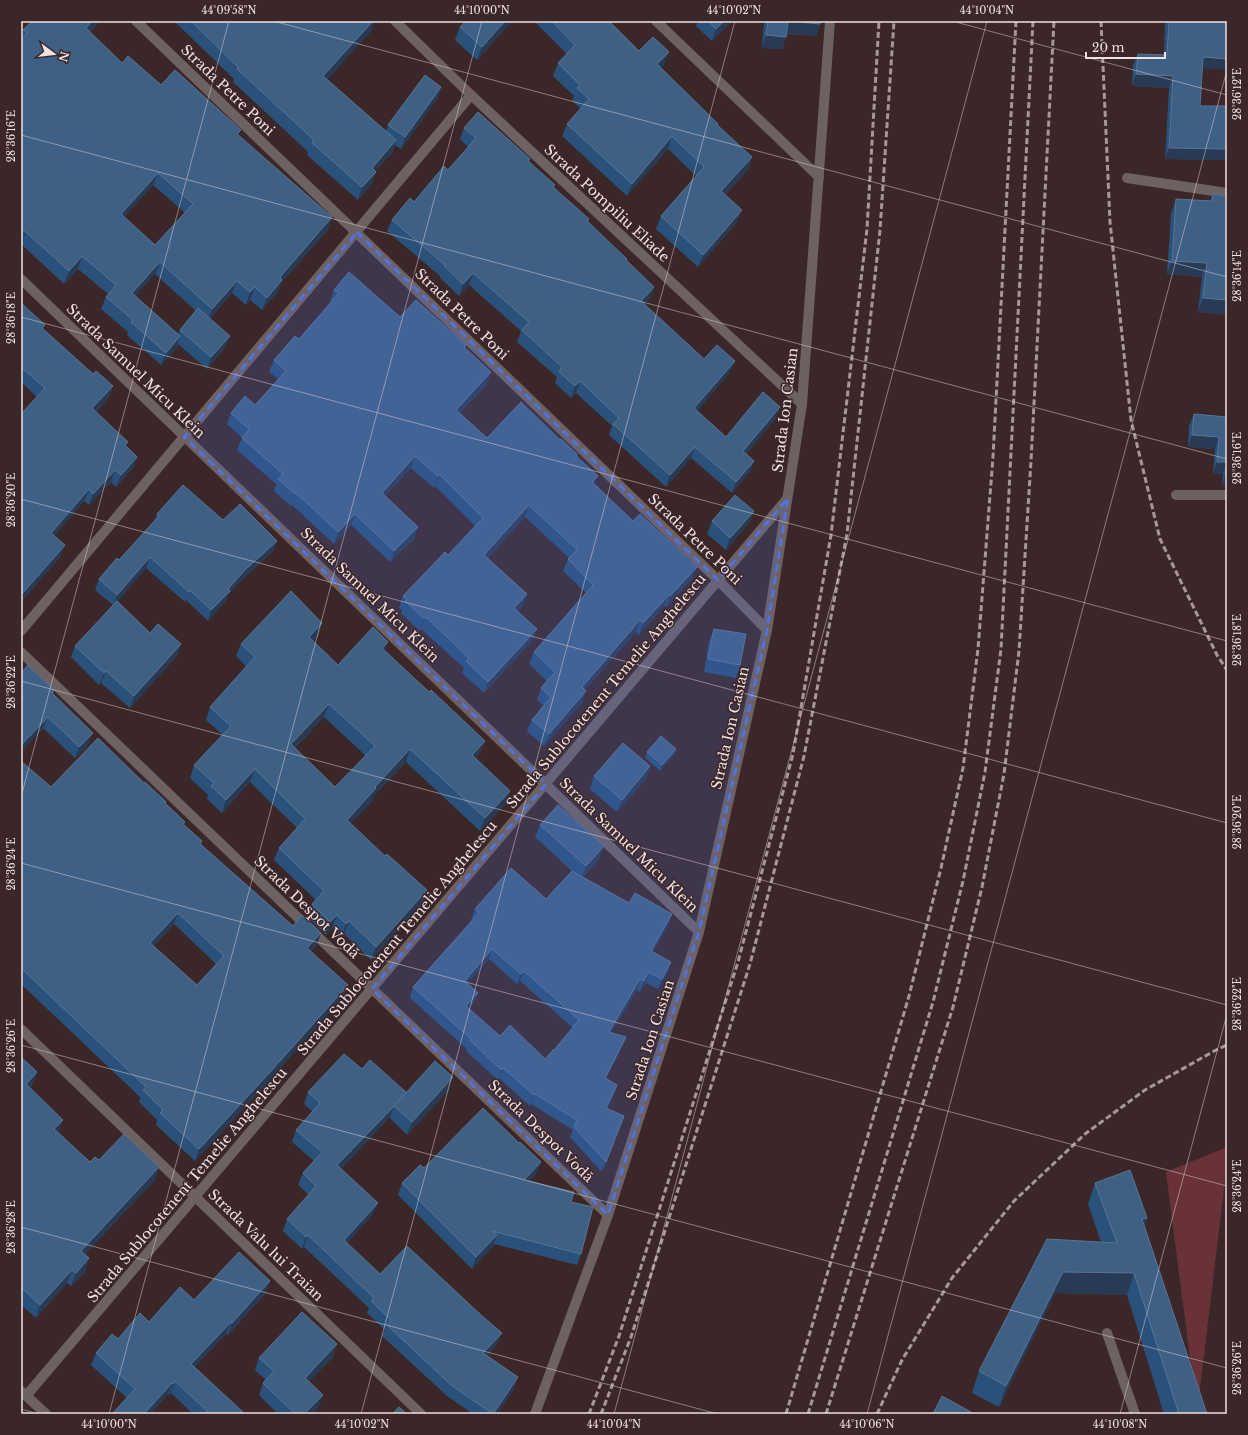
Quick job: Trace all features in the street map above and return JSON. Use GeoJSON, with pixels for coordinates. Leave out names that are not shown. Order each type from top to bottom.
{"type":"FeatureCollection","features":[{"type":"Feature","properties":{"kind":"street","name":"Strada Petre Poni"},"geometry":{"type":"LineString","coordinates":[[136,21],[718,580],[767,630]]}},
{"type":"Feature","properties":{"kind":"street","name":"Strada Pompiliu Eliade"},"geometry":{"type":"LineString","coordinates":[[395,21],[471,95],[802,404]]}},
{"type":"Feature","properties":{"kind":"street"},"geometry":{"type":"LineString","coordinates":[[656,21],[819,177]]}},
{"type":"Feature","properties":{"kind":"street","name":"Strada Ion Casian"},"geometry":{"type":"LineString","coordinates":[[535,1414],[608,1215],[699,932],[767,630],[802,404],[830,21]]}},
{"type":"Feature","properties":{"kind":"street"},"geometry":{"type":"LineString","coordinates":[[21,631],[471,95]]}},
{"type":"Feature","properties":{"kind":"street"},"geometry":{"type":"LineString","coordinates":[[1127,178],[1227,193]]}},
{"type":"Feature","properties":{"kind":"street","name":"Strada Samuel Micu Klein"},"geometry":{"type":"LineString","coordinates":[[21,279],[699,932]]}},
{"type":"Feature","properties":{"kind":"street"},"geometry":{"type":"LineString","coordinates":[[1176,495],[1227,495]]}},
{"type":"Feature","properties":{"kind":"street","name":"Strada Sublocotenent Temelie Anghelescu"},"geometry":{"type":"LineString","coordinates":[[24,1393],[196,1197],[788,498]]}},
{"type":"Feature","properties":{"kind":"street","name":"Strada Despot Vodă"},"geometry":{"type":"LineString","coordinates":[[21,652],[608,1215]]}},
{"type":"Feature","properties":{"kind":"street","name":"Strada Valu lui Traian"},"geometry":{"type":"LineString","coordinates":[[21,1029],[422,1414]]}},
{"type":"Feature","properties":{"kind":"street"},"geometry":{"type":"LineString","coordinates":[[1107,1333],[1135,1414]]}},
{"type":"Feature","properties":{"kind":"street"},"geometry":{"type":"LineString","coordinates":[[24,1393],[46,1414]]}},
{"type":"Feature","properties":{"kind":"highlighted area"},"geometry":{"type":"Polygon","coordinates":[[[357,232],[718,580],[788,498],[767,630],[699,932],[608,1215],[372,989],[546,784],[184,437],[357,232]]]}},
{"type":"Feature","properties":{"kind":"shaded area"},"geometry":{"type":"Polygon","coordinates":[[[1227,1147],[1227,1181],[1225,1181],[1197,1413],[1166,1172],[1227,1147]]]}},
{"type":"Feature","properties":{"kind":"building"},"geometry":{"type":"Polygon","coordinates":[[[32,21],[92,21],[86,28],[122,63],[128,56],[161,85],[175,70],[241,130],[237,134],[332,217],[280,277],[282,280],[267,298],[255,287],[250,292],[237,281],[212,309],[160,262],[132,293],[180,336],[166,353],[131,322],[133,320],[106,297],[116,285],[82,256],[69,271],[21,229],[21,40],[27,33],[23,30],[32,21]],[[158,173],[121,214],[155,245],[193,204],[158,173]]]}},
{"type":"Feature","properties":{"kind":"building"},"geometry":{"type":"Polygon","coordinates":[[[191,21],[373,21],[323,76],[396,140],[372,168],[376,172],[362,187],[312,143],[314,140],[237,69],[239,68],[191,21]]]}},
{"type":"Feature","properties":{"kind":"building"},"geometry":{"type":"Polygon","coordinates":[[[466,21],[505,21],[482,47],[460,27],[466,21]]]}},
{"type":"Feature","properties":{"kind":"building"},"geometry":{"type":"Polygon","coordinates":[[[552,21],[609,21],[639,51],[653,37],[669,52],[657,64],[718,124],[717,125],[752,157],[721,191],[742,210],[703,255],[661,216],[704,167],[672,136],[632,184],[567,124],[589,99],[577,88],[580,85],[558,63],[575,45],[552,21]]]}},
{"type":"Feature","properties":{"kind":"building"},"geometry":{"type":"Polygon","coordinates":[[[708,21],[724,21],[716,29],[708,21]]]}},
{"type":"Feature","properties":{"kind":"building"},"geometry":{"type":"Polygon","coordinates":[[[768,21],[788,21],[786,37],[766,35],[768,21]]]}},
{"type":"Feature","properties":{"kind":"building"},"geometry":{"type":"Polygon","coordinates":[[[788,21],[821,21],[820,24],[788,21]]]}},
{"type":"Feature","properties":{"kind":"building"},"geometry":{"type":"Polygon","coordinates":[[[1169,21],[1227,21],[1227,59],[1203,57],[1200,106],[1227,106],[1227,149],[1169,148],[1173,76],[1136,74],[1138,54],[1167,55],[1169,21]]]}},
{"type":"Feature","properties":{"kind":"building"},"geometry":{"type":"Polygon","coordinates":[[[425,75],[441,87],[405,137],[388,125],[425,75]]]}},
{"type":"Feature","properties":{"kind":"building"},"geometry":{"type":"Polygon","coordinates":[[[478,112],[530,159],[528,161],[555,185],[553,187],[589,219],[587,221],[654,287],[641,301],[704,359],[717,345],[735,361],[694,408],[726,437],[763,392],[780,407],[743,451],[754,461],[736,482],[695,447],[670,475],[613,424],[619,418],[580,381],[575,386],[559,372],[562,367],[522,330],[529,322],[473,273],[463,284],[444,266],[445,265],[392,220],[410,198],[414,202],[444,166],[448,170],[476,138],[464,128],[478,112]]]}},
{"type":"Feature","properties":{"kind":"building"},"geometry":{"type":"Polygon","coordinates":[[[1213,194],[1227,196],[1227,300],[1203,298],[1207,263],[1172,261],[1176,199],[1212,201],[1213,194]]]}},
{"type":"Feature","properties":{"kind":"building"},"geometry":{"type":"Polygon","coordinates":[[[349,272],[400,317],[416,300],[466,345],[464,347],[491,372],[456,410],[487,438],[521,402],[560,440],[561,439],[577,454],[576,456],[598,476],[592,482],[633,521],[640,514],[697,567],[643,623],[640,620],[582,687],[586,691],[549,734],[532,720],[551,697],[541,688],[555,672],[534,652],[593,585],[568,559],[577,550],[529,505],[484,555],[527,594],[514,608],[537,629],[488,682],[466,661],[469,658],[426,617],[424,619],[405,601],[407,599],[403,596],[445,552],[448,555],[483,518],[440,475],[438,476],[415,456],[382,493],[418,527],[394,551],[355,514],[338,532],[296,493],[295,494],[278,479],[283,474],[242,438],[249,429],[231,413],[245,396],[255,405],[286,371],[274,360],[295,336],[299,339],[339,293],[334,290],[349,272]]]}},
{"type":"Feature","properties":{"kind":"building"},"geometry":{"type":"Polygon","coordinates":[[[21,303],[45,325],[42,328],[93,374],[96,371],[113,386],[92,408],[128,442],[125,445],[137,457],[121,475],[115,470],[93,494],[89,489],[51,533],[65,545],[21,595],[21,414],[45,388],[21,367],[21,303]]]}},
{"type":"Feature","properties":{"kind":"building"},"geometry":{"type":"Polygon","coordinates":[[[198,308],[230,336],[211,357],[180,330],[198,308]]]}},
{"type":"Feature","properties":{"kind":"building"},"geometry":{"type":"Polygon","coordinates":[[[1194,414],[1227,417],[1227,462],[1217,462],[1219,437],[1192,435],[1194,414]]]}},
{"type":"Feature","properties":{"kind":"building"},"geometry":{"type":"Polygon","coordinates":[[[183,485],[223,520],[240,504],[277,541],[246,569],[228,589],[230,591],[211,610],[190,590],[189,592],[150,557],[117,595],[99,579],[117,558],[119,560],[159,516],[157,514],[183,485]]]}},
{"type":"Feature","properties":{"kind":"building"},"geometry":{"type":"Polygon","coordinates":[[[735,495],[754,511],[730,538],[712,521],[735,495]]]}},
{"type":"Feature","properties":{"kind":"building"},"geometry":{"type":"Polygon","coordinates":[[[291,591],[322,623],[309,637],[338,665],[373,627],[388,642],[382,648],[429,692],[431,690],[485,741],[472,755],[510,791],[485,818],[410,749],[375,787],[376,788],[347,820],[385,856],[387,854],[427,890],[376,947],[349,921],[346,924],[337,915],[330,922],[312,904],[324,891],[279,848],[305,819],[255,769],[226,800],[211,786],[214,783],[194,765],[231,726],[210,707],[255,657],[241,644],[291,591]],[[329,704],[291,744],[335,787],[375,746],[329,704]]]}},
{"type":"Feature","properties":{"kind":"building"},"geometry":{"type":"Polygon","coordinates":[[[117,601],[150,633],[158,624],[181,644],[134,696],[106,671],[104,673],[75,646],[117,601]]]}},
{"type":"Feature","properties":{"kind":"building"},"geometry":{"type":"Polygon","coordinates":[[[714,629],[746,634],[740,665],[708,659],[714,629]]]}},
{"type":"Feature","properties":{"kind":"building"},"geometry":{"type":"Polygon","coordinates":[[[28,665],[54,690],[52,693],[93,733],[79,747],[48,717],[21,745],[21,701],[24,698],[21,696],[21,673],[28,665]]]}},
{"type":"Feature","properties":{"kind":"building"},"geometry":{"type":"Polygon","coordinates":[[[661,736],[676,749],[662,765],[647,752],[661,736]]]}},
{"type":"Feature","properties":{"kind":"building"},"geometry":{"type":"Polygon","coordinates":[[[98,738],[144,783],[145,782],[166,802],[165,803],[185,822],[183,824],[202,841],[200,844],[293,926],[302,915],[321,933],[307,948],[348,985],[199,1149],[160,1113],[163,1110],[143,1090],[146,1087],[21,968],[21,761],[51,787],[98,738]],[[178,913],[150,943],[197,985],[224,956],[178,913]]]}},
{"type":"Feature","properties":{"kind":"building"},"geometry":{"type":"Polygon","coordinates":[[[623,743],[650,766],[622,800],[594,776],[623,743]]]}},
{"type":"Feature","properties":{"kind":"building"},"geometry":{"type":"Polygon","coordinates":[[[558,805],[604,846],[586,866],[540,825],[558,805]]]}},
{"type":"Feature","properties":{"kind":"building"},"geometry":{"type":"Polygon","coordinates":[[[511,868],[546,899],[572,871],[629,903],[635,893],[672,914],[651,951],[671,962],[662,979],[649,972],[644,981],[640,979],[609,1032],[626,1037],[605,1078],[617,1085],[606,1108],[624,1116],[606,1162],[574,1127],[577,1120],[535,1094],[534,1095],[503,1068],[501,1070],[470,1040],[471,1039],[413,987],[479,913],[475,909],[511,868]],[[492,949],[465,981],[478,993],[466,1006],[500,1036],[510,1025],[545,1059],[579,1020],[524,971],[521,974],[492,949]]]}},
{"type":"Feature","properties":{"kind":"building"},"geometry":{"type":"Polygon","coordinates":[[[344,1054],[362,1069],[370,1060],[407,1093],[337,1165],[378,1203],[344,1240],[380,1274],[407,1246],[502,1333],[483,1353],[518,1377],[493,1414],[451,1385],[387,1325],[391,1320],[371,1301],[374,1298],[308,1235],[306,1237],[287,1219],[316,1186],[303,1173],[322,1152],[296,1130],[320,1103],[308,1092],[344,1054]]]}},
{"type":"Feature","properties":{"kind":"building"},"geometry":{"type":"Polygon","coordinates":[[[21,1057],[37,1072],[26,1084],[63,1120],[54,1129],[90,1162],[95,1157],[99,1160],[124,1134],[159,1167],[81,1251],[89,1258],[76,1273],[72,1270],[40,1305],[21,1287],[21,1057]]]}},
{"type":"Feature","properties":{"kind":"building"},"geometry":{"type":"Polygon","coordinates":[[[435,1061],[453,1077],[412,1122],[394,1106],[435,1061]]]}},
{"type":"Feature","properties":{"kind":"building"},"geometry":{"type":"Polygon","coordinates":[[[483,1108],[541,1162],[524,1180],[574,1192],[571,1202],[593,1207],[581,1254],[492,1231],[497,1235],[476,1257],[402,1183],[420,1165],[424,1168],[483,1108]]]}},
{"type":"Feature","properties":{"kind":"building"},"geometry":{"type":"Polygon","coordinates":[[[1130,1170],[1147,1218],[1142,1219],[1207,1414],[1179,1414],[1134,1273],[1063,1272],[1006,1386],[979,1371],[1047,1239],[1117,1243],[1095,1183],[1130,1170]]]}},
{"type":"Feature","properties":{"kind":"building"},"geometry":{"type":"Polygon","coordinates":[[[239,1252],[270,1281],[232,1323],[231,1322],[191,1364],[245,1414],[204,1414],[207,1411],[175,1381],[144,1414],[113,1413],[135,1389],[96,1353],[112,1334],[118,1339],[140,1313],[149,1322],[180,1287],[194,1300],[239,1252]]]}},
{"type":"Feature","properties":{"kind":"building"},"geometry":{"type":"Polygon","coordinates":[[[302,1312],[337,1344],[305,1378],[323,1395],[304,1414],[295,1414],[263,1383],[274,1371],[259,1358],[302,1312]]]}},
{"type":"Feature","properties":{"kind":"building"},"geometry":{"type":"Polygon","coordinates":[[[942,1396],[971,1412],[969,1414],[933,1414],[942,1396]]]}},
{"type":"Feature","properties":{"kind":"building"},"geometry":{"type":"Polygon","coordinates":[[[399,1407],[407,1414],[392,1414],[399,1407]]]}},
{"type":"Feature","properties":{"kind":"railway"},"geometry":{"type":"LineString","coordinates":[[589,1414],[619,1336],[738,962],[793,754],[831,535],[867,229],[879,21]]}},
{"type":"Feature","properties":{"kind":"railway"},"geometry":{"type":"LineString","coordinates":[[601,1414],[631,1337],[750,964],[804,756],[847,534],[880,230],[894,21]]}},
{"type":"Feature","properties":{"kind":"railway"},"geometry":{"type":"LineString","coordinates":[[786,1414],[909,996],[941,868],[963,768],[978,649],[993,457],[1016,21]]}},
{"type":"Feature","properties":{"kind":"railway"},"geometry":{"type":"LineString","coordinates":[[808,1414],[933,1002],[963,881],[985,772],[1001,649],[1033,21]]}},
{"type":"Feature","properties":{"kind":"railway"},"geometry":{"type":"LineString","coordinates":[[826,1414],[953,1007],[982,887],[1004,774],[1019,651],[1031,461],[1054,21]]}},
{"type":"Feature","properties":{"kind":"railway"},"geometry":{"type":"LineString","coordinates":[[1101,21],[1110,222],[1131,420],[1160,539],[1217,655],[1227,670]]}},
{"type":"Feature","properties":{"kind":"railway"},"geometry":{"type":"LineString","coordinates":[[877,1414],[902,1360],[952,1278],[1014,1201],[1085,1134],[1145,1090],[1227,1045]]}}]}
